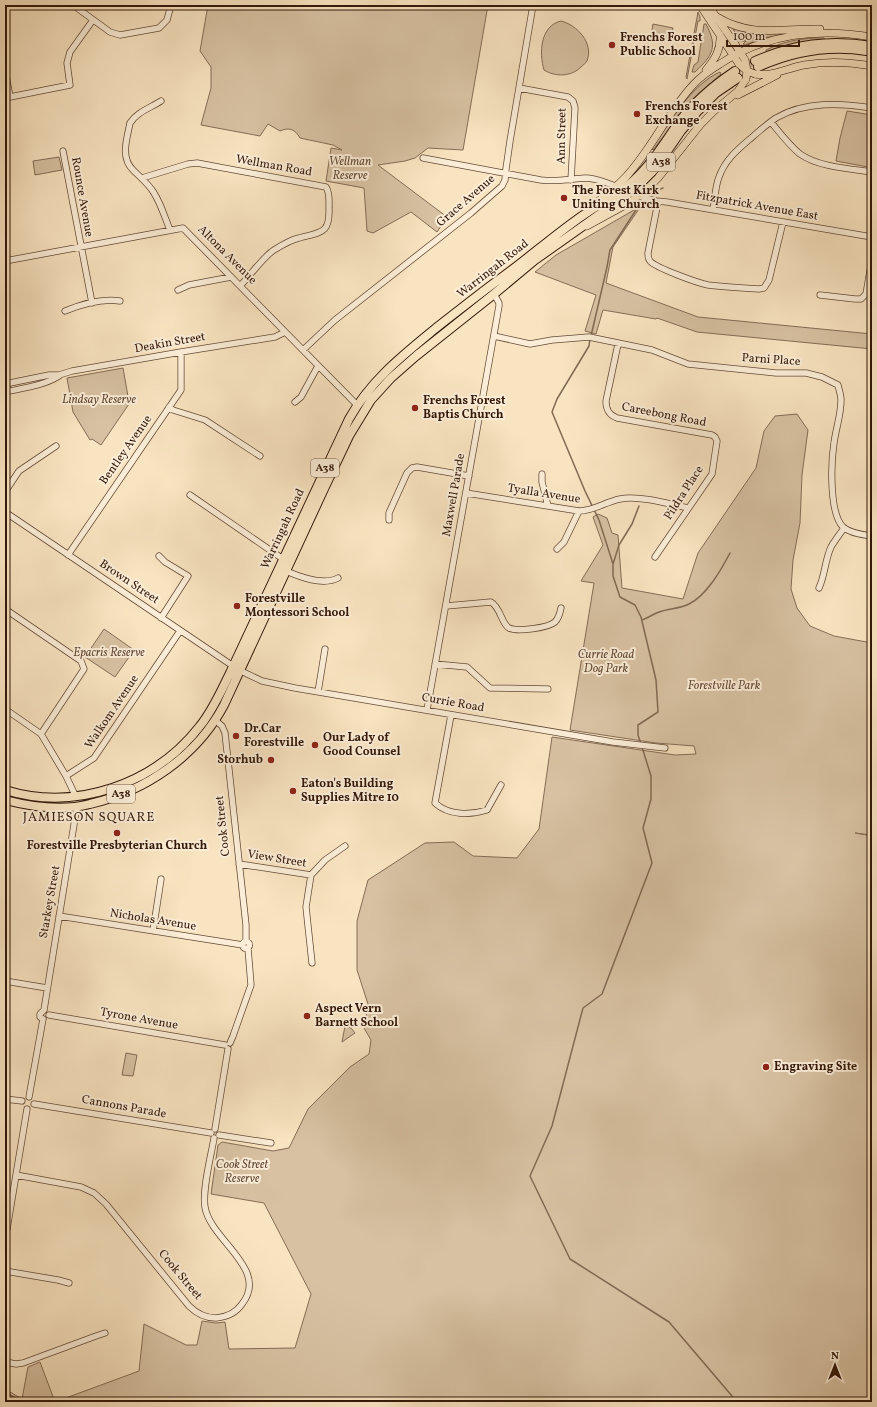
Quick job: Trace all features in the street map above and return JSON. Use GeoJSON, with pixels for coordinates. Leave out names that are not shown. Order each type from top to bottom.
{"type":"FeatureCollection","features":[{"type":"Feature","properties":{"kind":"highway"},"geometry":{"type":"LineString","coordinates":[[756,67],[784,50],[817,44],[838,42],[872,46]]}},
{"type":"Feature","properties":{"kind":"highway"},"geometry":{"type":"LineString","coordinates":[[756,67],[798,53],[817,50],[838,48],[872,52]]}},
{"type":"Feature","properties":{"kind":"highway","name":"Warringah Road"},"geometry":{"type":"LineString","coordinates":[[286,561],[340,436],[357,405],[372,384],[387,370],[488,288],[577,220],[610,198],[633,180],[653,159],[692,106],[709,90],[741,70]]}},
{"type":"Feature","properties":{"kind":"highway","name":"Warringah Road"},"geometry":{"type":"LineString","coordinates":[[5,800],[38,807],[77,806],[89,804],[128,791],[163,773],[183,758],[199,742],[212,717],[233,666],[349,436],[363,412],[379,390],[406,364],[535,260],[608,210],[643,182],[655,169],[681,131],[697,112],[741,70]]}},
{"type":"Feature","properties":{"kind":"highway"},"geometry":{"type":"LineString","coordinates":[[488,288],[494,294]]}},
{"type":"Feature","properties":{"kind":"highway","name":"Altona Avenue"},"geometry":{"type":"LineString","coordinates":[[357,405],[363,412]]}},
{"type":"Feature","properties":{"kind":"highway","name":"Warringah Road"},"geometry":{"type":"LineString","coordinates":[[5,790],[41,798],[76,797],[94,794],[124,784],[154,769],[170,757],[212,717],[229,696],[282,569]]}},
{"type":"Feature","properties":{"kind":"highway","name":"Brown Street"},"geometry":{"type":"LineString","coordinates":[[233,666],[240,671]]}},
{"type":"Feature","properties":{"kind":"highway","name":"Starkey Street"},"geometry":{"type":"LineString","coordinates":[[76,797],[77,806]]}},
{"type":"Feature","properties":{"kind":"main road"},"geometry":{"type":"LineString","coordinates":[[700,5],[734,56],[741,70]]}},
{"type":"Feature","properties":{"kind":"main road"},"geometry":{"type":"LineString","coordinates":[[708,5],[740,52],[741,70]]}},
{"type":"Feature","properties":{"kind":"main road"},"geometry":{"type":"LineString","coordinates":[[717,17],[736,27],[757,31],[772,32],[825,29],[864,36]]}},
{"type":"Feature","properties":{"kind":"main road","name":"Warringah Road"},"geometry":{"type":"LineString","coordinates":[[577,220],[625,178],[638,163],[674,109],[700,78],[740,52],[768,41],[800,35],[833,33],[872,37]]}},
{"type":"Feature","properties":{"kind":"main road"},"geometry":{"type":"LineString","coordinates":[[700,78],[718,52],[720,35]]}},
{"type":"Feature","properties":{"kind":"main road","name":"A38"},"geometry":{"type":"LineString","coordinates":[[725,101],[789,68],[826,62],[857,63],[872,66]]}},
{"type":"Feature","properties":{"kind":"main road"},"geometry":{"type":"LineString","coordinates":[[741,70],[747,71],[756,67],[767,74],[789,68]]}},
{"type":"Feature","properties":{"kind":"main road"},"geometry":{"type":"LineString","coordinates":[[741,70],[747,71]]}},
{"type":"Feature","properties":{"kind":"main road","name":"Warringah Road"},"geometry":{"type":"LineString","coordinates":[[571,234],[611,214],[639,196],[658,178],[700,125],[725,101],[738,91],[741,70]]}},
{"type":"Feature","properties":{"kind":"street"},"geometry":{"type":"LineString","coordinates":[[73,5],[110,32],[120,35],[128,35],[159,28],[167,20],[170,5]]}},
{"type":"Feature","properties":{"kind":"street","name":"Grace Avenue"},"geometry":{"type":"LineString","coordinates":[[303,350],[335,320],[471,213],[502,186],[505,180],[533,5]]}},
{"type":"Feature","properties":{"kind":"street"},"geometry":{"type":"LineString","coordinates":[[5,70],[8,97],[70,84],[67,63],[70,52],[93,20]]}},
{"type":"Feature","properties":{"kind":"street","name":"Ann Street"},"geometry":{"type":"LineString","coordinates":[[519,88],[568,97],[574,101],[572,180]]}},
{"type":"Feature","properties":{"kind":"street"},"geometry":{"type":"LineString","coordinates":[[161,101],[138,114],[130,123],[125,152],[127,161],[132,170],[142,178],[154,192],[170,230]]}},
{"type":"Feature","properties":{"kind":"street"},"geometry":{"type":"LineString","coordinates":[[712,210],[719,177],[729,159],[735,152],[771,122],[787,113],[820,106],[842,104],[872,108]]}},
{"type":"Feature","properties":{"kind":"street"},"geometry":{"type":"LineString","coordinates":[[771,122],[796,150],[806,158],[821,163],[872,172]]}},
{"type":"Feature","properties":{"kind":"street","name":"Rounce Avenue"},"geometry":{"type":"LineString","coordinates":[[63,151],[80,247],[92,303]]}},
{"type":"Feature","properties":{"kind":"street"},"geometry":{"type":"LineString","coordinates":[[423,158],[552,181],[593,179],[616,186]]}},
{"type":"Feature","properties":{"kind":"street","name":"Wellman Road"},"geometry":{"type":"LineString","coordinates":[[142,178],[188,164],[197,163],[326,187],[328,191],[330,218],[327,227],[320,233],[298,238],[283,244],[272,251],[240,286]]}},
{"type":"Feature","properties":{"kind":"street","name":"Fitzpatrick Avenue East"},"geometry":{"type":"LineString","coordinates":[[639,196],[657,202],[667,202],[872,237]]}},
{"type":"Feature","properties":{"kind":"street"},"geometry":{"type":"LineString","coordinates":[[657,202],[648,253],[649,260],[651,263],[659,267],[697,282],[709,285],[759,289],[764,288],[769,280],[783,222]]}},
{"type":"Feature","properties":{"kind":"street","name":"Altona Avenue"},"geometry":{"type":"LineString","coordinates":[[5,261],[183,228],[357,405]]}},
{"type":"Feature","properties":{"kind":"street"},"geometry":{"type":"LineString","coordinates":[[820,295],[861,299],[866,294],[872,259]]}},
{"type":"Feature","properties":{"kind":"street"},"geometry":{"type":"LineString","coordinates":[[178,290],[189,285],[230,277]]}},
{"type":"Feature","properties":{"kind":"street","name":"Maxwell Parade"},"geometry":{"type":"LineString","coordinates":[[427,710],[494,336],[499,304],[494,294]]}},
{"type":"Feature","properties":{"kind":"street"},"geometry":{"type":"LineString","coordinates":[[65,311],[81,305],[92,303],[113,300],[120,301]]}},
{"type":"Feature","properties":{"kind":"street"},"geometry":{"type":"LineString","coordinates":[[5,312],[5,318]]}},
{"type":"Feature","properties":{"kind":"street","name":"Deakin Street"},"geometry":{"type":"LineString","coordinates":[[5,384],[181,352],[275,337],[285,332]]}},
{"type":"Feature","properties":{"kind":"street","name":"Parni Place"},"geometry":{"type":"LineString","coordinates":[[494,336],[530,344],[584,337],[652,350],[688,364],[806,374],[822,377],[838,385],[841,399],[839,420],[834,441],[832,466],[834,510],[837,520],[844,528]]}},
{"type":"Feature","properties":{"kind":"street","name":"Careebong Road"},"geometry":{"type":"LineString","coordinates":[[618,344],[606,401],[609,414],[617,418],[712,435],[715,437]]}},
{"type":"Feature","properties":{"kind":"street","name":"Bentley Avenue"},"geometry":{"type":"LineString","coordinates":[[68,555],[181,390],[181,352]]}},
{"type":"Feature","properties":{"kind":"street"},"geometry":{"type":"LineString","coordinates":[[295,402],[301,398],[318,366]]}},
{"type":"Feature","properties":{"kind":"street","name":"Deakin Street"},"geometry":{"type":"LineString","coordinates":[[5,392],[41,384],[52,380],[59,375]]}},
{"type":"Feature","properties":{"kind":"street"},"geometry":{"type":"LineString","coordinates":[[169,407],[173,410],[205,420],[260,456]]}},
{"type":"Feature","properties":{"kind":"street","name":"Pildra Place"},"geometry":{"type":"LineString","coordinates":[[655,557],[712,474],[717,445],[715,437]]}},
{"type":"Feature","properties":{"kind":"street"},"geometry":{"type":"LineString","coordinates":[[5,492],[19,471],[56,446]]}},
{"type":"Feature","properties":{"kind":"street"},"geometry":{"type":"LineString","coordinates":[[389,520],[388,513],[407,473],[412,468],[417,467],[469,476]]}},
{"type":"Feature","properties":{"kind":"street"},"geometry":{"type":"LineString","coordinates":[[542,474],[542,482],[548,506]]}},
{"type":"Feature","properties":{"kind":"street","name":"Tyalla Avenue"},"geometry":{"type":"LineString","coordinates":[[466,493],[579,511],[593,510],[610,502],[628,498],[688,508]]}},
{"type":"Feature","properties":{"kind":"street"},"geometry":{"type":"LineString","coordinates":[[190,495],[286,561]]}},
{"type":"Feature","properties":{"kind":"street"},"geometry":{"type":"LineString","coordinates":[[556,549],[564,542],[579,511]]}},
{"type":"Feature","properties":{"kind":"street","name":"Brown Street"},"geometry":{"type":"LineString","coordinates":[[5,512],[233,666]]}},
{"type":"Feature","properties":{"kind":"street"},"geometry":{"type":"LineString","coordinates":[[819,588],[831,548],[844,528],[872,536]]}},
{"type":"Feature","properties":{"kind":"street"},"geometry":{"type":"LineString","coordinates":[[159,556],[165,562],[188,576],[161,618]]}},
{"type":"Feature","properties":{"kind":"street"},"geometry":{"type":"LineString","coordinates":[[282,569],[297,575],[322,581],[333,581],[338,578]]}},
{"type":"Feature","properties":{"kind":"street"},"geometry":{"type":"LineString","coordinates":[[446,606],[491,602],[496,605],[509,628],[520,630],[545,627],[555,623],[560,615],[561,608]]}},
{"type":"Feature","properties":{"kind":"street"},"geometry":{"type":"LineString","coordinates":[[5,609],[81,661],[84,669],[40,734]]}},
{"type":"Feature","properties":{"kind":"street","name":"Walkom Avenue"},"geometry":{"type":"LineString","coordinates":[[66,776],[94,758],[180,631]]}},
{"type":"Feature","properties":{"kind":"street"},"geometry":{"type":"LineString","coordinates":[[318,692],[325,649]]}},
{"type":"Feature","properties":{"kind":"street"},"geometry":{"type":"LineString","coordinates":[[435,664],[467,667],[490,688],[548,689]]}},
{"type":"Feature","properties":{"kind":"street","name":"Currie Road"},"geometry":{"type":"LineString","coordinates":[[240,671],[262,681],[318,692],[613,742],[665,748]]}},
{"type":"Feature","properties":{"kind":"street"},"geometry":{"type":"LineString","coordinates":[[5,709],[40,734],[66,776],[76,797]]}},
{"type":"Feature","properties":{"kind":"street"},"geometry":{"type":"LineString","coordinates":[[451,715],[435,803],[440,808],[452,812],[476,813],[487,810],[501,785]]}},
{"type":"Feature","properties":{"kind":"street","name":"Cook Street"},"geometry":{"type":"LineString","coordinates":[[16,1175],[81,1186],[94,1193],[106,1204],[194,1311],[209,1318],[222,1317],[234,1312],[243,1303],[248,1292],[249,1282],[245,1267],[212,1225],[206,1213],[205,1195],[227,1046],[250,992],[251,980],[246,945],[246,925],[225,733],[222,726],[212,717]]}},
{"type":"Feature","properties":{"kind":"street","name":"Starkey Street"},"geometry":{"type":"LineString","coordinates":[[44,1010],[77,806]]}},
{"type":"Feature","properties":{"kind":"street"},"geometry":{"type":"LineString","coordinates":[[312,963],[306,907],[311,876],[325,860],[346,846]]}},
{"type":"Feature","properties":{"kind":"street","name":"View Street"},"geometry":{"type":"LineString","coordinates":[[239,864],[311,876]]}},
{"type":"Feature","properties":{"kind":"street"},"geometry":{"type":"LineString","coordinates":[[153,931],[161,879]]}},
{"type":"Feature","properties":{"kind":"street","name":"Nicholas Avenue"},"geometry":{"type":"LineString","coordinates":[[59,916],[246,945]]}},
{"type":"Feature","properties":{"kind":"street"},"geometry":{"type":"LineString","coordinates":[[5,981],[47,988]]}},
{"type":"Feature","properties":{"kind":"street"},"geometry":{"type":"LineString","coordinates":[[29,1097],[43,1019],[40,1017],[40,1014],[44,1010],[48,1012],[49,1016],[46,1019],[43,1019]]}},
{"type":"Feature","properties":{"kind":"street","name":"Tyrone Avenue"},"geometry":{"type":"LineString","coordinates":[[49,1016],[227,1046]]}},
{"type":"Feature","properties":{"kind":"street"},"geometry":{"type":"LineString","coordinates":[[22,1101],[25,1097],[29,1097],[34,1100],[34,1104],[31,1108],[27,1109]]}},
{"type":"Feature","properties":{"kind":"street"},"geometry":{"type":"LineString","coordinates":[[5,1099],[22,1101]]}},
{"type":"Feature","properties":{"kind":"street"},"geometry":{"type":"LineString","coordinates":[[22,1101],[23,1106],[27,1109]]}},
{"type":"Feature","properties":{"kind":"street","name":"Cannons Parade"},"geometry":{"type":"LineString","coordinates":[[34,1104],[271,1143]]}},
{"type":"Feature","properties":{"kind":"street"},"geometry":{"type":"LineString","coordinates":[[5,1241],[7,1216],[16,1175],[27,1109]]}},
{"type":"Feature","properties":{"kind":"street"},"geometry":{"type":"LineString","coordinates":[[5,1271],[69,1283]]}},
{"type":"Feature","properties":{"kind":"street"},"geometry":{"type":"LineString","coordinates":[[5,1362],[16,1364],[23,1362],[105,1333]]}},
{"type":"Feature","properties":{"kind":"green space","name":"Wellman Reserve"},"geometry":{"type":"Polygon","coordinates":[[[208,5],[488,5],[463,150],[428,148],[415,158],[378,165],[447,217],[437,232],[411,212],[373,233],[367,231],[364,188],[326,181],[331,148],[342,150],[333,145],[300,138],[292,130],[286,129],[280,131],[268,124],[260,136],[201,125],[211,88],[211,67],[200,51],[208,5]]]}},
{"type":"Feature","properties":{"kind":"green space"},"geometry":{"type":"Polygon","coordinates":[[[698,12],[700,21],[698,21],[687,79],[686,77],[698,12]]]}},
{"type":"Feature","properties":{"kind":"green space"},"geometry":{"type":"Polygon","coordinates":[[[561,21],[573,26],[583,36],[586,41],[589,54],[587,62],[573,73],[558,75],[544,70],[542,63],[542,48],[545,34],[549,28],[561,21]]]}},
{"type":"Feature","properties":{"kind":"green space"},"geometry":{"type":"Polygon","coordinates":[[[653,24],[673,28],[671,39],[651,35],[653,24]]]}},
{"type":"Feature","properties":{"kind":"green space"},"geometry":{"type":"Polygon","coordinates":[[[704,24],[706,24],[710,32],[713,45],[712,50],[706,61],[695,72],[692,72],[694,65],[698,62],[704,24]]]}},
{"type":"Feature","properties":{"kind":"green space"},"geometry":{"type":"Polygon","coordinates":[[[733,29],[741,30],[745,41],[740,41],[733,29]]]}},
{"type":"Feature","properties":{"kind":"green space"},"geometry":{"type":"Polygon","coordinates":[[[745,31],[788,33],[765,38],[745,45],[743,44],[746,41],[745,31]]]}},
{"type":"Feature","properties":{"kind":"green space"},"geometry":{"type":"Polygon","coordinates":[[[824,38],[825,40],[792,44],[766,52],[766,50],[772,47],[784,43],[824,38]]]}},
{"type":"Feature","properties":{"kind":"green space"},"geometry":{"type":"Polygon","coordinates":[[[720,72],[721,74],[691,101],[653,150],[651,148],[681,106],[700,85],[710,77],[720,72]]]}},
{"type":"Feature","properties":{"kind":"green space"},"geometry":{"type":"Polygon","coordinates":[[[847,111],[872,115],[872,141],[868,167],[836,161],[847,111]]]}},
{"type":"Feature","properties":{"kind":"green space"},"geometry":{"type":"Polygon","coordinates":[[[59,157],[62,170],[35,175],[33,161],[59,157]]]}},
{"type":"Feature","properties":{"kind":"green space"},"geometry":{"type":"Polygon","coordinates":[[[641,206],[613,247],[606,283],[698,317],[872,334],[872,349],[697,332],[657,318],[603,310],[596,334],[585,331],[596,295],[535,272],[556,255],[641,206]]]}},
{"type":"Feature","properties":{"kind":"green space","name":"Lindsay Reserve"},"geometry":{"type":"Polygon","coordinates":[[[123,368],[129,402],[131,401],[101,445],[92,439],[90,440],[73,412],[67,378],[123,368]]]}},
{"type":"Feature","properties":{"kind":"green space"},"geometry":{"type":"Polygon","coordinates":[[[797,414],[808,430],[802,475],[800,523],[793,560],[791,589],[797,608],[810,626],[834,636],[872,643],[872,835],[855,833],[872,836],[872,1402],[55,1402],[139,1371],[144,1324],[186,1345],[197,1345],[202,1321],[216,1323],[225,1322],[229,1349],[295,1348],[311,1294],[264,1203],[211,1194],[218,1145],[222,1142],[273,1151],[289,1148],[308,1109],[350,1067],[369,1054],[371,1040],[364,1028],[368,1004],[357,970],[357,921],[368,880],[425,843],[454,842],[473,856],[517,858],[539,829],[552,737],[675,755],[696,754],[694,746],[656,743],[570,730],[594,583],[581,581],[603,545],[593,517],[598,514],[607,518],[612,533],[618,535],[622,588],[683,599],[698,553],[756,468],[764,431],[775,416],[797,414]]]}},
{"type":"Feature","properties":{"kind":"green space","name":"Epacris Reserve"},"geometry":{"type":"Polygon","coordinates":[[[104,629],[134,650],[115,677],[85,657],[104,629]]]}},
{"type":"Feature","properties":{"kind":"green space"},"geometry":{"type":"Polygon","coordinates":[[[345,1026],[351,1028],[355,1033],[342,1042],[345,1026]]]}},
{"type":"Feature","properties":{"kind":"green space"},"geometry":{"type":"Polygon","coordinates":[[[126,1053],[137,1055],[133,1076],[122,1075],[126,1053]]]}},
{"type":"Feature","properties":{"kind":"green space"},"geometry":{"type":"Polygon","coordinates":[[[40,1362],[55,1402],[5,1402],[5,1389],[22,1399],[28,1367],[40,1362]]]}},
{"type":"Feature","properties":{"kind":"waterway"},"geometry":{"type":"LineString","coordinates":[[652,194],[653,192],[663,188]]}},
{"type":"Feature","properties":{"kind":"waterway"},"geometry":{"type":"LineString","coordinates":[[591,336],[610,250],[636,210]]}},
{"type":"Feature","properties":{"kind":"waterway"},"geometry":{"type":"LineString","coordinates":[[590,339],[589,346],[557,399],[552,412],[585,491],[599,520],[613,564]]}},
{"type":"Feature","properties":{"kind":"waterway"},"geometry":{"type":"LineString","coordinates":[[639,506],[632,524],[619,545],[613,564],[613,576],[620,597],[635,605],[641,617],[656,680],[658,712],[638,725],[638,735],[641,744]]}},
{"type":"Feature","properties":{"kind":"waterway"},"geometry":{"type":"LineString","coordinates":[[642,620],[663,611],[686,606],[696,600],[713,582],[730,553]]}},
{"type":"Feature","properties":{"kind":"waterway"},"geometry":{"type":"LineString","coordinates":[[642,747],[651,776],[651,799],[643,828],[652,863],[602,994],[583,1008],[552,1126],[530,1176],[570,1259],[669,1322],[732,1396],[735,1402]]}},
{"type":"Feature","properties":{"kind":"waterway"},"geometry":{"type":"LineString","coordinates":[[5,1392],[22,1402]]}},
{"type":"Feature","properties":{"kind":"tunnel"},"geometry":{"type":"LineString","coordinates":[[735,71],[755,61]]}},
{"type":"Feature","properties":{"kind":"place","name":"Frenchs Forest Public School"},"geometry":{"type":"Point","coordinates":[612,45]}},
{"type":"Feature","properties":{"kind":"place","name":"Frenchs Forest Exchange"},"geometry":{"type":"Point","coordinates":[637,114]}},
{"type":"Feature","properties":{"kind":"place","name":"The Forest Kirk Uniting Church"},"geometry":{"type":"Point","coordinates":[564,198]}},
{"type":"Feature","properties":{"kind":"place","name":"Frenchs Forest Baptis Church"},"geometry":{"type":"Point","coordinates":[415,408]}},
{"type":"Feature","properties":{"kind":"place","name":"Forestville Montessori School"},"geometry":{"type":"Point","coordinates":[237,606]}},
{"type":"Feature","properties":{"kind":"place","name":"Dr.Car Forestville"},"geometry":{"type":"Point","coordinates":[236,736]}},
{"type":"Feature","properties":{"kind":"place","name":"Our Lady of Good Counsel"},"geometry":{"type":"Point","coordinates":[315,745]}},
{"type":"Feature","properties":{"kind":"place","name":"Storhub"},"geometry":{"type":"Point","coordinates":[271,760]}},
{"type":"Feature","properties":{"kind":"place","name":"Eaton's Building Supplies Mitre 10"},"geometry":{"type":"Point","coordinates":[293,791]}},
{"type":"Feature","properties":{"kind":"place","name":"Forestville Presbyterian Church"},"geometry":{"type":"Point","coordinates":[117,833]}},
{"type":"Feature","properties":{"kind":"place","name":"Aspect Vern Barnett School"},"geometry":{"type":"Point","coordinates":[307,1016]}},
{"type":"Feature","properties":{"kind":"place","name":"Engraving Site"},"geometry":{"type":"Point","coordinates":[766,1067]}},
{"type":"Feature","properties":{"kind":"district","name":"JAMIESON SQUARE"},"geometry":{"type":"Point","coordinates":[89,818]}},
{"type":"Feature","properties":{"kind":"park label","name":"Currie Road Dog Park"},"geometry":{"type":"Point","coordinates":[606,662]}},
{"type":"Feature","properties":{"kind":"park label","name":"Forestville Park"},"geometry":{"type":"Point","coordinates":[724,686]}},
{"type":"Feature","properties":{"kind":"park label","name":"Cook Street Reserve"},"geometry":{"type":"Point","coordinates":[242,1172]}}]}
